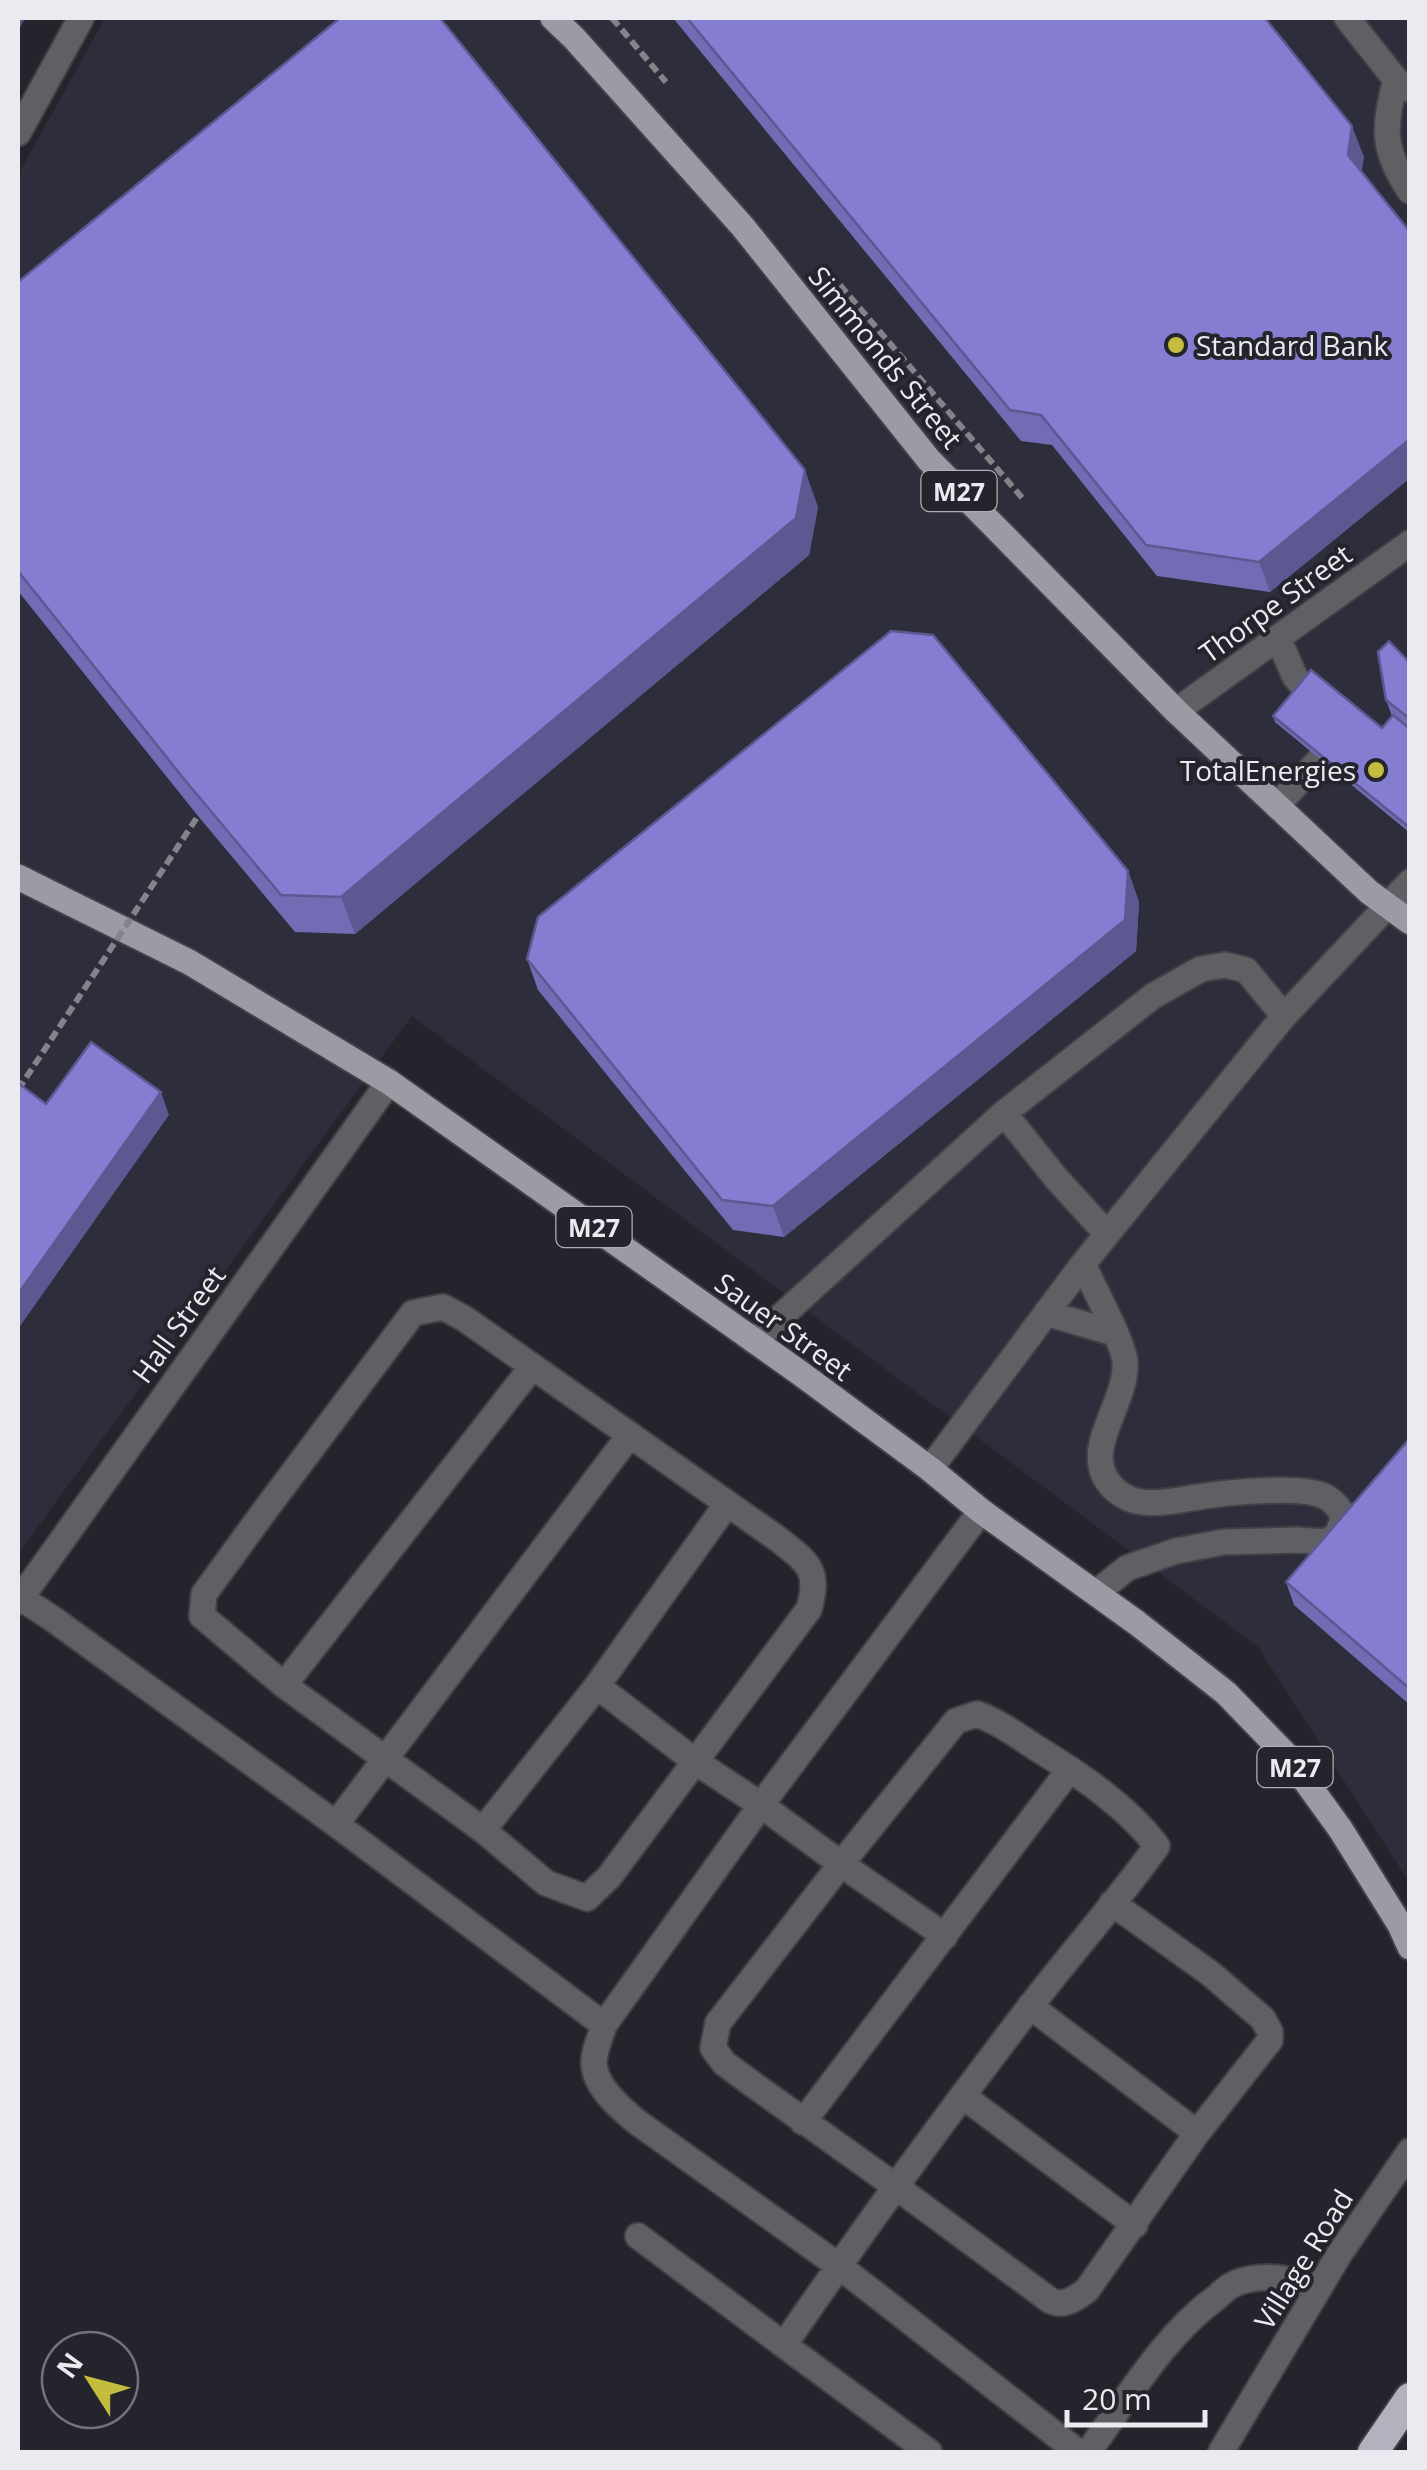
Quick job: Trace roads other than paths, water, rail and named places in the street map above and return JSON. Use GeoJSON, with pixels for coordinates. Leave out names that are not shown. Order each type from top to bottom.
{"type":"FeatureCollection","features":[{"type":"Feature","properties":{"kind":"highway"},"geometry":{"type":"LineString","coordinates":[[1374,2452],[1410,2398]]}},
{"type":"Feature","properties":{"kind":"main road","name":"Simmonds Street"},"geometry":{"type":"LineString","coordinates":[[553,18],[742,227],[929,460],[1176,711],[1369,892],[1410,922]]}},
{"type":"Feature","properties":{"kind":"main road","name":"Sauer Street"},"geometry":{"type":"LineString","coordinates":[[18,877],[188,962],[389,1082],[754,1340],[1096,1593],[1226,1693],[1289,1758],[1341,1830],[1410,1947]]}},
{"type":"Feature","properties":{"kind":"street"},"geometry":{"type":"LineString","coordinates":[[18,132],[82,18]]}},
{"type":"Feature","properties":{"kind":"street"},"geometry":{"type":"LineString","coordinates":[[1346,18],[1405,81],[1387,110],[1387,136],[1393,162],[1410,191]]}},
{"type":"Feature","properties":{"kind":"street","name":"Thorpe Street"},"geometry":{"type":"LineString","coordinates":[[1176,711],[1410,543]]}},
{"type":"Feature","properties":{"kind":"street"},"geometry":{"type":"LineString","coordinates":[[1276,805],[1353,738],[1300,683],[1278,638]]}},
{"type":"Feature","properties":{"kind":"street"},"geometry":{"type":"LineString","coordinates":[[930,1469],[1082,1264],[1284,1016],[1410,882]]}},
{"type":"Feature","properties":{"kind":"street"},"geometry":{"type":"LineString","coordinates":[[754,1340],[1004,1114],[1154,996],[1201,970],[1225,965],[1246,970],[1284,1016]]}},
{"type":"Feature","properties":{"kind":"street","name":"Hall Street"},"geometry":{"type":"LineString","coordinates":[[18,1598],[389,1082]]}},
{"type":"Feature","properties":{"kind":"street"},"geometry":{"type":"LineString","coordinates":[[1004,1114],[1107,1234]]}},
{"type":"Feature","properties":{"kind":"street"},"geometry":{"type":"LineString","coordinates":[[1082,1264],[1125,1359],[1118,1402],[1100,1444],[1100,1465],[1121,1495],[1136,1501],[1167,1502],[1290,1491],[1324,1496],[1342,1513],[1336,1535],[1326,1542],[1224,1542],[1176,1551],[1128,1568],[1096,1593]]}},
{"type":"Feature","properties":{"kind":"street"},"geometry":{"type":"LineString","coordinates":[[442,1307],[466,1319],[629,1436],[798,1554],[810,1569],[815,1588],[809,1610],[609,1877],[588,1898],[546,1883],[483,1830],[284,1685],[202,1616],[204,1594],[414,1313],[442,1307]]}},
{"type":"Feature","properties":{"kind":"street"},"geometry":{"type":"LineString","coordinates":[[1046,1313],[1114,1333]]}},
{"type":"Feature","properties":{"kind":"street"},"geometry":{"type":"LineString","coordinates":[[284,1685],[532,1367]]}},
{"type":"Feature","properties":{"kind":"street"},"geometry":{"type":"LineString","coordinates":[[336,1824],[629,1436]]}},
{"type":"Feature","properties":{"kind":"street"},"geometry":{"type":"LineString","coordinates":[[483,1830],[597,1686],[727,1504]]}},
{"type":"Feature","properties":{"kind":"street"},"geometry":{"type":"LineString","coordinates":[[982,1510],[761,1804],[604,2025],[594,2065],[604,2089],[620,2108],[838,2266],[1078,2452]]}},
{"type":"Feature","properties":{"kind":"street"},"geometry":{"type":"LineString","coordinates":[[18,1598],[336,1824],[604,2025]]}},
{"type":"Feature","properties":{"kind":"street"},"geometry":{"type":"LineString","coordinates":[[597,1686],[696,1762],[945,1936]]}},
{"type":"Feature","properties":{"kind":"street"},"geometry":{"type":"LineString","coordinates":[[784,2346],[838,2266],[896,2186],[1030,2006],[1157,1846],[1120,1808],[1070,1769],[998,1722],[977,1714],[956,1721],[718,2023],[713,2048],[724,2063],[896,2186],[1051,2302],[1073,2300],[1087,2290],[1197,2133],[1270,2040],[1263,2020],[1211,1974],[1112,1903]]}},
{"type":"Feature","properties":{"kind":"street"},"geometry":{"type":"LineString","coordinates":[[803,2122],[1070,1769]]}},
{"type":"Feature","properties":{"kind":"street"},"geometry":{"type":"LineString","coordinates":[[1030,2006],[1197,2133]]}},
{"type":"Feature","properties":{"kind":"street"},"geometry":{"type":"LineString","coordinates":[[963,2096],[1135,2224]]}},
{"type":"Feature","properties":{"kind":"street","name":"Village Road"},"geometry":{"type":"LineString","coordinates":[[1221,2452],[1319,2288],[1410,2151]]}},
{"type":"Feature","properties":{"kind":"street"},"geometry":{"type":"LineString","coordinates":[[638,2236],[928,2452]]}},
{"type":"Feature","properties":{"kind":"street"},"geometry":{"type":"LineString","coordinates":[[1088,2452],[1169,2342],[1200,2308],[1234,2284],[1267,2277],[1288,2278],[1319,2288]]}},
{"type":"Feature","properties":{"kind":"place","name":"Standard Bank"},"geometry":{"type":"Point","coordinates":[1176,345]}},
{"type":"Feature","properties":{"kind":"place","name":"TotalEnergies"},"geometry":{"type":"Point","coordinates":[1376,770]}}]}
